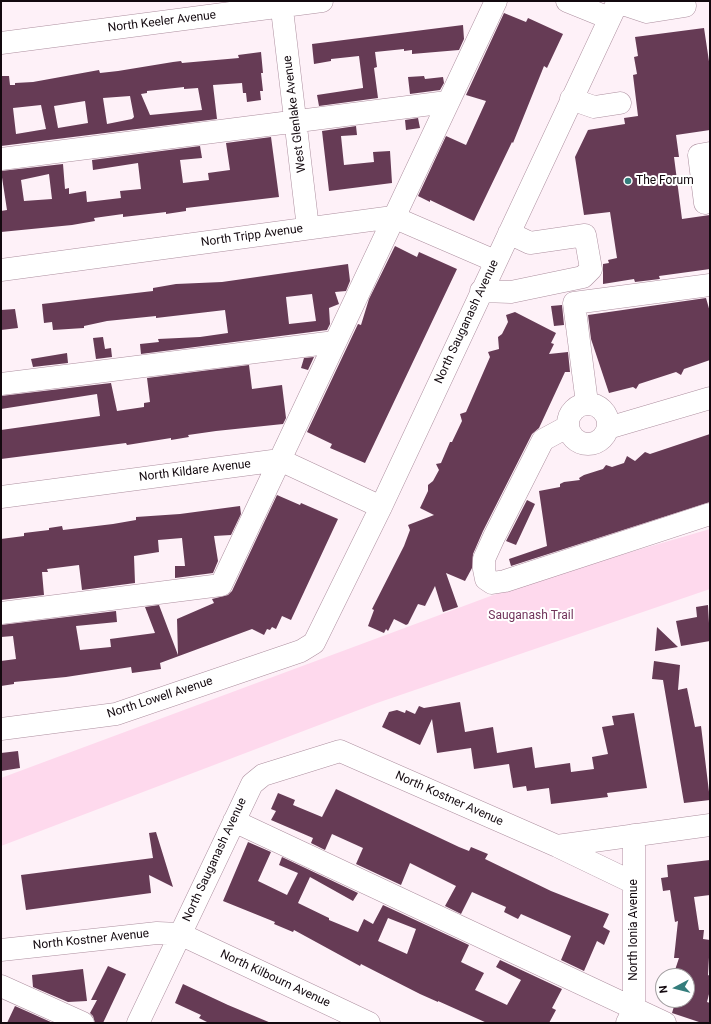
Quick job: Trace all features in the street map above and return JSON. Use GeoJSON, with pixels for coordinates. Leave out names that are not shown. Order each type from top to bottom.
{"type":"FeatureCollection","features":[{"type":"Feature","properties":{"kind":"street","name":"North Keeler Avenue"},"geometry":{"type":"LineString","coordinates":[[1,43],[281,4],[322,1]]}},
{"type":"Feature","properties":{"kind":"street"},"geometry":{"type":"LineString","coordinates":[[1,613],[221,585],[447,102],[496,1]]}},
{"type":"Feature","properties":{"kind":"street"},"geometry":{"type":"LineString","coordinates":[[567,1],[647,12],[685,6],[684,1]]}},
{"type":"Feature","properties":{"kind":"street","name":"West Glenlake Avenue"},"geometry":{"type":"LineString","coordinates":[[281,4],[308,228]]}},
{"type":"Feature","properties":{"kind":"street","name":"North Sauganash Avenue"},"geometry":{"type":"LineString","coordinates":[[314,643],[381,507],[615,7]]}},
{"type":"Feature","properties":{"kind":"street"},"geometry":{"type":"LineString","coordinates":[[571,99],[594,108],[620,103]]}},
{"type":"Feature","properties":{"kind":"street"},"geometry":{"type":"LineString","coordinates":[[1,159],[447,102]]}},
{"type":"Feature","properties":{"kind":"street"},"geometry":{"type":"LineString","coordinates":[[705,203],[699,155],[710,153]]}},
{"type":"Feature","properties":{"kind":"street","name":"North Tripp Avenue"},"geometry":{"type":"LineString","coordinates":[[1,270],[308,228],[393,218],[495,261]]}},
{"type":"Feature","properties":{"kind":"street"},"geometry":{"type":"LineString","coordinates":[[481,291],[511,292],[583,278],[591,269],[585,235],[530,243],[508,233]]}},
{"type":"Feature","properties":{"kind":"street"},"geometry":{"type":"LineString","coordinates":[[587,403],[574,303],[710,285]]}},
{"type":"Feature","properties":{"kind":"street"},"geometry":{"type":"LineString","coordinates":[[1,384],[335,342]]}},
{"type":"Feature","properties":{"kind":"street"},"geometry":{"type":"LineString","coordinates":[[608,428],[606,416],[603,411],[593,404],[587,403],[580,405],[570,413],[567,427],[574,439],[587,444],[600,440],[608,428],[710,398]]}},
{"type":"Feature","properties":{"kind":"street"},"geometry":{"type":"LineString","coordinates":[[567,427],[543,440],[494,537],[484,559],[486,579],[492,583],[505,581],[710,514]]}},
{"type":"Feature","properties":{"kind":"street"},"geometry":{"type":"LineString","coordinates":[[280,460],[381,507]]}},
{"type":"Feature","properties":{"kind":"street","name":"North Kildare Avenue"},"geometry":{"type":"LineString","coordinates":[[1,497],[280,460]]}},
{"type":"Feature","properties":{"kind":"street","name":"North Lowell Avenue"},"geometry":{"type":"LineString","coordinates":[[1,729],[116,714],[301,651],[314,643]]}},
{"type":"Feature","properties":{"kind":"street","name":"North Sauganash Avenue"},"geometry":{"type":"LineString","coordinates":[[138,1023],[252,784],[263,775],[340,751]]}},
{"type":"Feature","properties":{"kind":"street","name":"North Kostner Avenue"},"geometry":{"type":"LineString","coordinates":[[340,751],[557,846],[634,883]]}},
{"type":"Feature","properties":{"kind":"street"},"geometry":{"type":"LineString","coordinates":[[234,821],[631,1016],[665,1023]]}},
{"type":"Feature","properties":{"kind":"street"},"geometry":{"type":"LineString","coordinates":[[557,846],[710,825]]}},
{"type":"Feature","properties":{"kind":"street","name":"North Ionia Avenue"},"geometry":{"type":"LineString","coordinates":[[631,1016],[634,835]]}},
{"type":"Feature","properties":{"kind":"street","name":"North Kostner Avenue"},"geometry":{"type":"LineString","coordinates":[[1,950],[157,933],[180,934]]}},
{"type":"Feature","properties":{"kind":"street","name":"North Kilbourn Avenue"},"geometry":{"type":"LineString","coordinates":[[180,934],[369,1023]]}},
{"type":"Feature","properties":{"kind":"street"},"geometry":{"type":"LineString","coordinates":[[1,986],[83,1023]]}},
{"type":"Feature","properties":{"kind":"green space","name":"Sauganash Trail"},"geometry":{"type":"Polygon","coordinates":[[[710,529],[710,589],[377,703],[1,846],[1,778],[531,581],[710,529]]]}},
{"type":"Feature","properties":{"kind":"building"},"geometry":{"type":"Polygon","coordinates":[[[504,13],[526,22],[528,18],[563,34],[547,68],[544,66],[513,143],[512,142],[474,221],[430,200],[430,202],[418,196],[446,136],[466,145],[486,101],[466,95],[504,13]]]}},
{"type":"Feature","properties":{"kind":"building"},"geometry":{"type":"Polygon","coordinates":[[[463,25],[464,39],[459,50],[412,54],[412,50],[404,51],[404,49],[375,52],[377,67],[374,68],[378,98],[319,106],[317,95],[363,87],[359,56],[331,59],[331,61],[314,64],[312,44],[463,25]]]}},
{"type":"Feature","properties":{"kind":"building","name":"The Forum"},"geometry":{"type":"Polygon","coordinates":[[[704,28],[710,68],[710,130],[676,135],[679,157],[674,157],[682,219],[710,215],[710,269],[659,276],[660,279],[635,282],[634,279],[603,284],[603,264],[609,263],[608,260],[617,258],[610,212],[584,215],[575,157],[588,130],[625,124],[624,118],[638,116],[633,75],[637,74],[634,57],[638,56],[635,37],[704,28]]]}},
{"type":"Feature","properties":{"kind":"building"},"geometry":{"type":"Polygon","coordinates":[[[261,52],[263,91],[260,91],[261,100],[247,102],[246,93],[243,93],[242,83],[213,85],[217,119],[1,146],[1,76],[9,76],[10,85],[15,85],[15,83],[33,82],[99,70],[100,73],[181,61],[182,63],[239,58],[238,55],[261,52]],[[184,87],[147,91],[147,93],[141,94],[150,115],[202,110],[198,88],[184,89],[184,87]],[[130,96],[103,98],[107,124],[132,119],[134,117],[130,96]],[[85,101],[54,106],[58,128],[88,123],[85,101]],[[41,105],[13,108],[16,134],[46,129],[41,105]]]}},
{"type":"Feature","properties":{"kind":"building"},"geometry":{"type":"Polygon","coordinates":[[[424,76],[425,79],[443,77],[444,83],[440,90],[410,94],[408,77],[424,76]]]}},
{"type":"Feature","properties":{"kind":"building"},"geometry":{"type":"Polygon","coordinates":[[[418,118],[420,128],[406,130],[405,120],[418,118]]]}},
{"type":"Feature","properties":{"kind":"building"},"geometry":{"type":"Polygon","coordinates":[[[356,126],[357,135],[341,136],[344,165],[374,162],[373,152],[390,151],[392,183],[329,191],[322,131],[356,126]]]}},
{"type":"Feature","properties":{"kind":"building"},"geometry":{"type":"Polygon","coordinates":[[[271,137],[279,197],[186,208],[186,211],[166,214],[166,212],[123,217],[123,214],[94,218],[95,221],[72,225],[1,232],[1,211],[7,210],[1,171],[63,164],[65,189],[69,188],[69,194],[86,191],[87,202],[121,198],[120,191],[141,189],[138,163],[93,170],[92,160],[200,146],[202,158],[180,160],[183,183],[209,180],[208,173],[230,170],[226,143],[271,137]],[[49,174],[21,180],[24,201],[52,199],[49,174]]]}},
{"type":"Feature","properties":{"kind":"building"},"geometry":{"type":"Polygon","coordinates":[[[395,246],[417,257],[419,252],[457,269],[365,463],[330,448],[332,444],[307,432],[358,324],[361,325],[369,299],[395,246]]]}},
{"type":"Feature","properties":{"kind":"building"},"geometry":{"type":"Polygon","coordinates":[[[348,264],[350,281],[346,291],[335,292],[339,304],[329,308],[330,324],[327,330],[141,354],[140,344],[159,342],[158,339],[200,337],[228,333],[225,310],[156,318],[156,316],[107,321],[84,326],[84,328],[53,330],[52,322],[44,323],[42,304],[153,291],[153,288],[176,284],[222,282],[348,264]],[[312,294],[286,297],[289,324],[316,321],[312,294]]]}},
{"type":"Feature","properties":{"kind":"building"},"geometry":{"type":"Polygon","coordinates":[[[706,298],[710,312],[710,360],[684,369],[681,375],[676,372],[639,384],[636,389],[633,387],[609,393],[591,339],[588,315],[706,298]]]}},
{"type":"Feature","properties":{"kind":"building"},"geometry":{"type":"Polygon","coordinates":[[[562,305],[564,325],[554,326],[551,306],[562,305]]]}},
{"type":"Feature","properties":{"kind":"building"},"geometry":{"type":"Polygon","coordinates":[[[15,309],[18,328],[1,330],[1,310],[15,309]]]}},
{"type":"Feature","properties":{"kind":"building"},"geometry":{"type":"Polygon","coordinates":[[[515,312],[556,333],[551,343],[554,344],[549,354],[568,352],[570,372],[565,372],[539,428],[532,434],[483,531],[473,554],[472,568],[465,581],[446,573],[458,607],[443,612],[435,586],[425,606],[418,604],[408,624],[406,625],[394,619],[388,631],[386,629],[384,633],[368,626],[374,610],[372,609],[404,546],[410,530],[408,525],[434,515],[420,508],[428,491],[428,485],[433,481],[439,470],[436,464],[441,463],[450,442],[452,442],[462,421],[460,414],[466,412],[490,357],[488,352],[499,349],[498,337],[502,334],[508,322],[506,315],[515,312]]]}},
{"type":"Feature","properties":{"kind":"building"},"geometry":{"type":"Polygon","coordinates":[[[103,337],[105,349],[111,348],[112,357],[96,359],[93,338],[103,337]]]}},
{"type":"Feature","properties":{"kind":"building"},"geometry":{"type":"Polygon","coordinates":[[[67,353],[68,363],[33,367],[31,359],[67,353]]]}},
{"type":"Feature","properties":{"kind":"building"},"geometry":{"type":"Polygon","coordinates":[[[314,357],[308,370],[301,368],[304,358],[314,357]]]}},
{"type":"Feature","properties":{"kind":"building"},"geometry":{"type":"Polygon","coordinates":[[[249,365],[252,389],[282,385],[286,418],[283,424],[188,435],[189,437],[171,440],[171,438],[127,445],[126,443],[1,459],[1,430],[100,416],[97,394],[1,409],[1,396],[111,383],[117,411],[144,407],[144,403],[150,402],[147,378],[249,365]]]}},
{"type":"Feature","properties":{"kind":"building"},"geometry":{"type":"Polygon","coordinates":[[[710,434],[710,502],[511,566],[509,559],[547,546],[539,491],[560,487],[560,484],[564,482],[580,480],[579,478],[584,475],[603,469],[606,465],[612,467],[624,463],[627,456],[635,461],[645,452],[650,454],[710,434]]]}},
{"type":"Feature","properties":{"kind":"building"},"geometry":{"type":"Polygon","coordinates":[[[277,495],[300,505],[301,503],[338,519],[291,620],[282,616],[276,629],[272,627],[270,630],[267,629],[264,635],[252,629],[160,663],[161,669],[132,673],[131,667],[66,677],[14,682],[14,684],[1,686],[1,661],[16,659],[13,636],[1,637],[1,625],[116,611],[117,622],[76,626],[80,650],[111,647],[110,639],[155,633],[145,607],[159,605],[178,655],[177,619],[214,603],[212,599],[228,595],[232,591],[277,495]]]}},
{"type":"Feature","properties":{"kind":"building"},"geometry":{"type":"Polygon","coordinates":[[[527,500],[535,504],[516,545],[506,541],[527,500]]]}},
{"type":"Feature","properties":{"kind":"building"},"geometry":{"type":"Polygon","coordinates":[[[240,506],[241,514],[231,535],[214,536],[218,561],[213,573],[175,578],[175,566],[185,566],[182,538],[158,540],[159,552],[134,556],[135,583],[82,590],[79,565],[47,569],[48,572],[42,572],[44,595],[1,600],[1,539],[24,536],[24,533],[49,530],[49,528],[62,526],[63,530],[136,520],[136,517],[180,514],[240,506]]]}},
{"type":"Feature","properties":{"kind":"building"},"geometry":{"type":"Polygon","coordinates":[[[708,605],[710,641],[681,646],[676,621],[697,617],[696,607],[708,605]]]}},
{"type":"Feature","properties":{"kind":"building"},"geometry":{"type":"Polygon","coordinates":[[[657,627],[678,647],[655,651],[657,627]]]}},
{"type":"Feature","properties":{"kind":"building"},"geometry":{"type":"Polygon","coordinates":[[[654,661],[680,665],[678,690],[687,688],[695,727],[701,726],[710,800],[684,803],[663,680],[652,679],[654,661]]]}},
{"type":"Feature","properties":{"kind":"building"},"geometry":{"type":"Polygon","coordinates":[[[460,702],[465,732],[493,727],[497,753],[532,747],[535,768],[570,763],[571,772],[594,769],[592,757],[608,754],[602,727],[614,725],[612,716],[634,713],[647,788],[607,793],[608,797],[551,804],[549,788],[527,791],[526,786],[513,788],[509,764],[474,769],[471,748],[437,753],[432,719],[420,745],[382,727],[389,712],[397,710],[405,713],[406,710],[415,714],[419,706],[424,708],[460,702]]]}},
{"type":"Feature","properties":{"kind":"building"},"geometry":{"type":"Polygon","coordinates":[[[18,751],[20,768],[1,771],[1,753],[18,751]]]}},
{"type":"Feature","properties":{"kind":"building"},"geometry":{"type":"Polygon","coordinates":[[[336,789],[459,847],[469,851],[471,847],[488,854],[485,859],[551,891],[609,914],[603,927],[610,931],[604,945],[597,941],[584,971],[561,960],[571,936],[521,914],[518,919],[504,912],[506,907],[472,892],[461,914],[445,906],[456,886],[410,863],[401,885],[356,864],[363,848],[332,834],[325,850],[311,843],[313,838],[271,820],[276,811],[271,809],[278,793],[295,800],[293,805],[322,817],[336,789]]]}},
{"type":"Feature","properties":{"kind":"building"},"geometry":{"type":"Polygon","coordinates":[[[156,832],[173,887],[149,875],[151,893],[26,910],[21,875],[153,858],[149,833],[156,832]]]}},
{"type":"Feature","properties":{"kind":"building"},"geometry":{"type":"Polygon","coordinates":[[[248,842],[271,852],[258,881],[287,895],[298,873],[279,865],[282,857],[358,893],[353,901],[310,877],[298,903],[329,918],[329,920],[358,932],[364,919],[373,924],[383,905],[469,945],[461,962],[484,973],[475,990],[507,1005],[521,980],[496,967],[500,960],[562,989],[552,1008],[556,1010],[549,1023],[487,1023],[420,994],[361,964],[360,966],[294,930],[293,932],[274,924],[275,922],[223,901],[248,842]],[[388,918],[378,941],[407,954],[416,929],[388,918]]]}},
{"type":"Feature","properties":{"kind":"building"},"geometry":{"type":"Polygon","coordinates":[[[710,860],[710,895],[694,897],[699,930],[704,930],[703,939],[710,940],[708,975],[710,976],[710,990],[707,1002],[710,1003],[710,1023],[702,1023],[672,1013],[674,1008],[695,1008],[695,968],[676,968],[679,958],[674,958],[678,921],[675,922],[670,890],[663,891],[661,878],[668,877],[667,865],[710,860]]]}},
{"type":"Feature","properties":{"kind":"building"},"geometry":{"type":"Polygon","coordinates":[[[108,966],[126,974],[103,1023],[95,1023],[93,1016],[90,1013],[97,1000],[91,1000],[108,966]]]}},
{"type":"Feature","properties":{"kind":"building"},"geometry":{"type":"Polygon","coordinates":[[[83,969],[87,1001],[68,1002],[33,987],[32,975],[83,969]]]}},
{"type":"Feature","properties":{"kind":"building"},"geometry":{"type":"Polygon","coordinates":[[[183,984],[271,1023],[209,1023],[199,1018],[201,1015],[175,1003],[183,984]]]}},
{"type":"Feature","properties":{"kind":"building"},"geometry":{"type":"Polygon","coordinates":[[[15,1006],[53,1023],[7,1023],[15,1006]]]}},
{"type":"Feature","properties":{"kind":"place","name":"The Forum"},"geometry":{"type":"Point","coordinates":[628,181]}}]}
